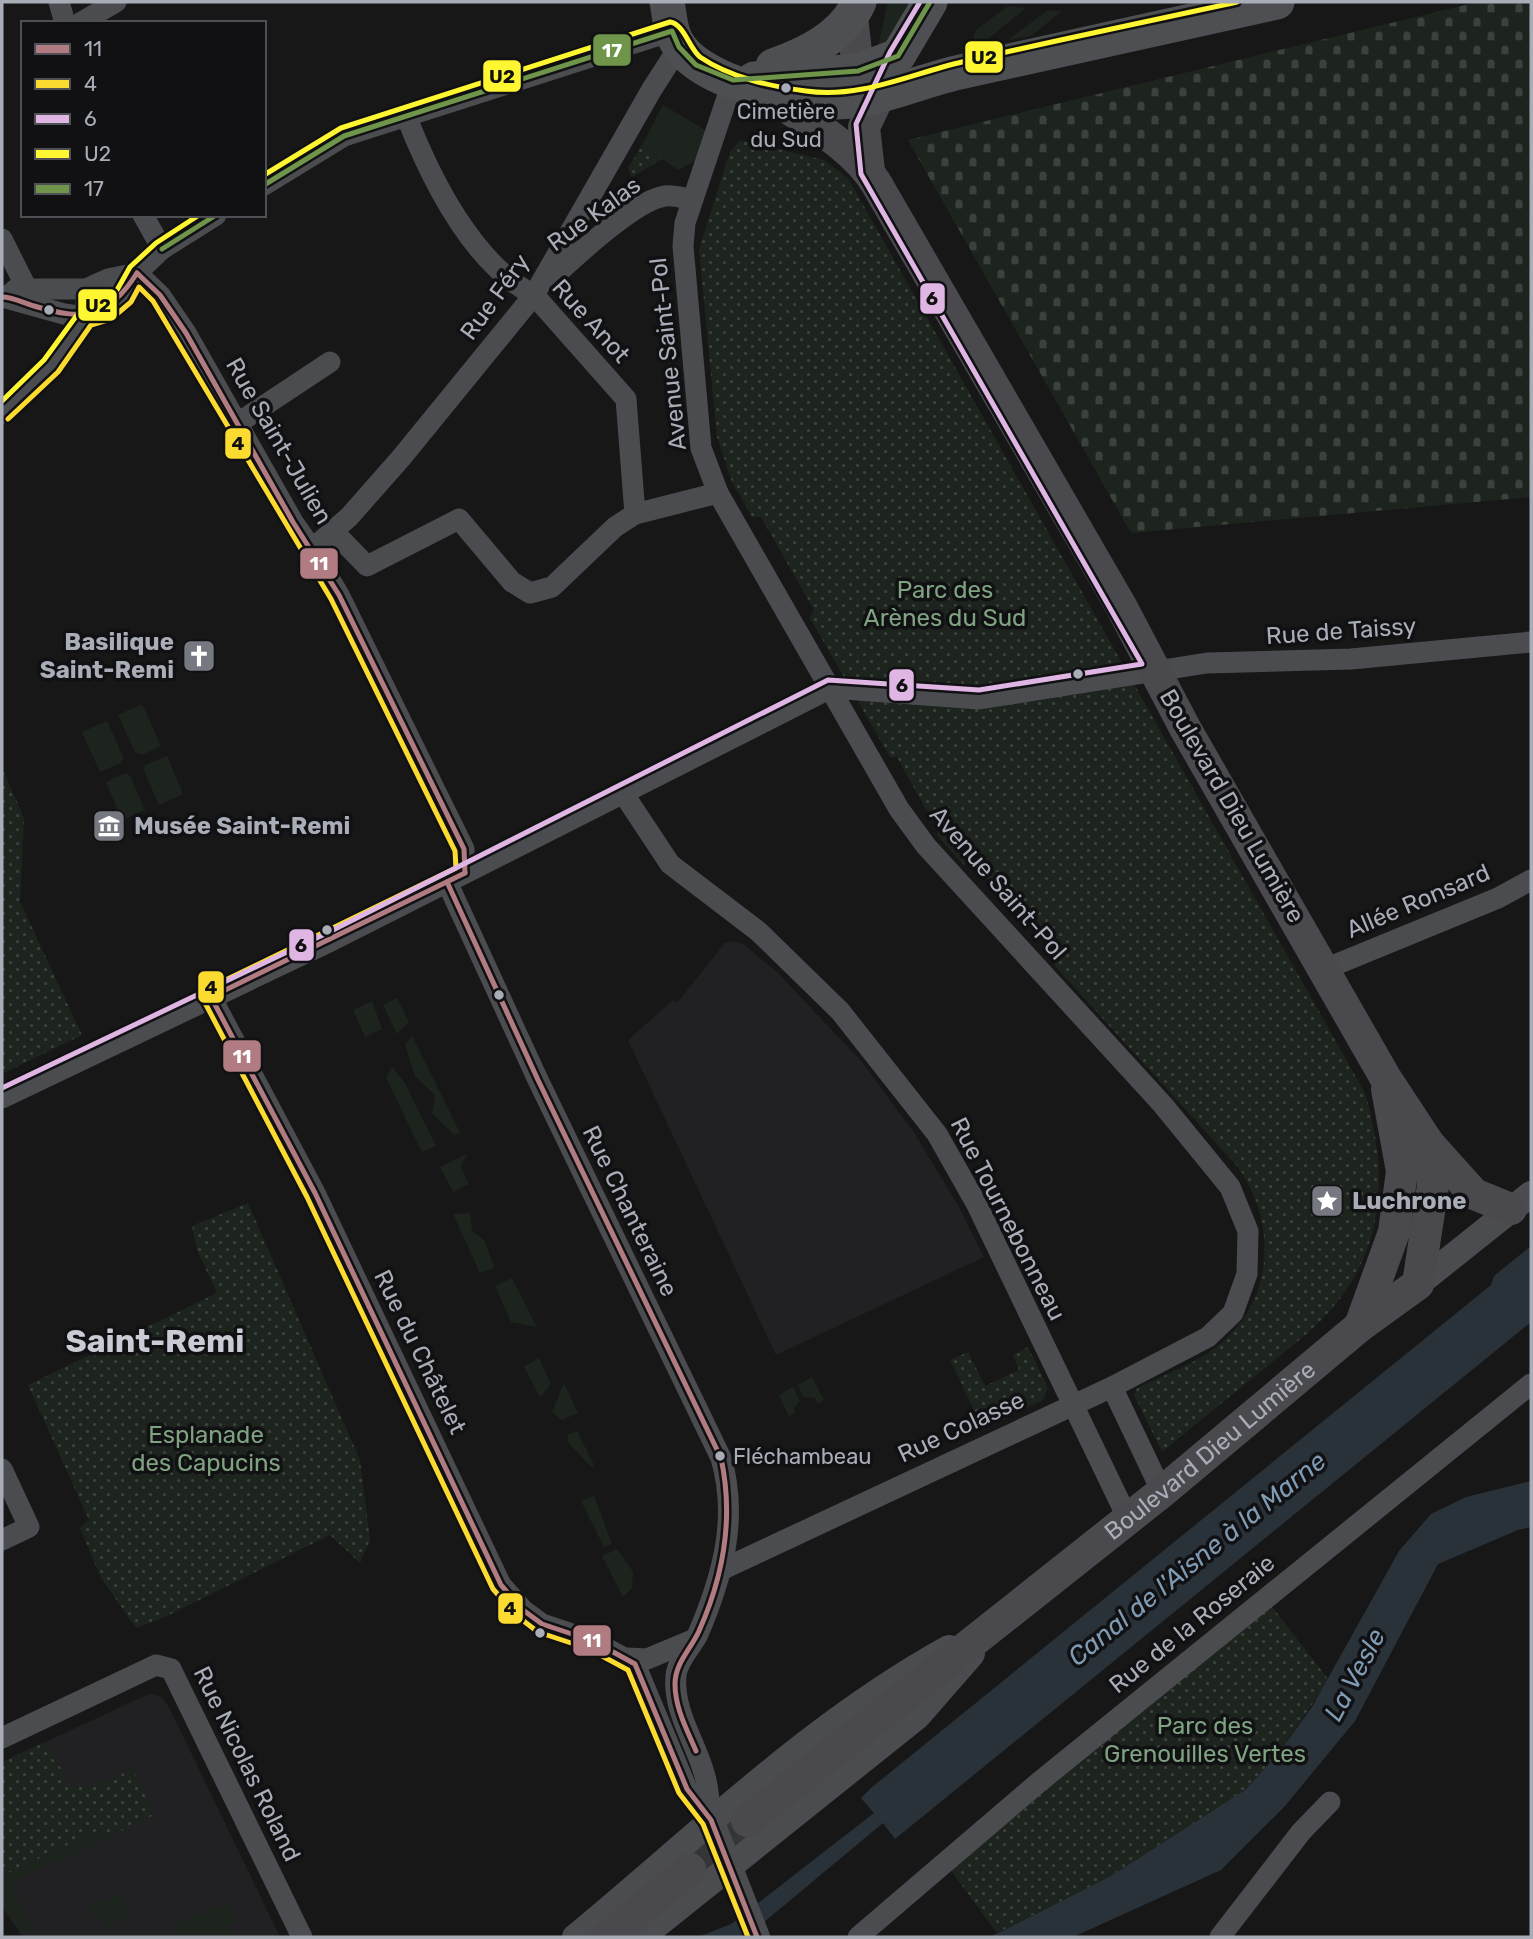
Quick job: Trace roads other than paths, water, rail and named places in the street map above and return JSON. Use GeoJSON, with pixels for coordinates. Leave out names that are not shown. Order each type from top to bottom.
{"type":"FeatureCollection","features":[{"type":"Feature","properties":{"kind":"main road"},"geometry":{"type":"LineString","coordinates":[[866,98],[898,56],[930,2]]}},
{"type":"Feature","properties":{"kind":"main road"},"geometry":{"type":"LineString","coordinates":[[748,86],[866,98],[958,72],[1277,2]]}},
{"type":"Feature","properties":{"kind":"main road"},"geometry":{"type":"LineString","coordinates":[[856,10],[866,98],[869,172]]}},
{"type":"Feature","properties":{"kind":"main road"},"geometry":{"type":"LineString","coordinates":[[748,86],[812,52],[856,10]]}},
{"type":"Feature","properties":{"kind":"main road"},"geometry":{"type":"LineString","coordinates":[[673,27],[696,65],[748,86],[834,142],[869,172]]}},
{"type":"Feature","properties":{"kind":"main road","name":"Boulevard Dieu Lumière"},"geometry":{"type":"LineString","coordinates":[[869,172],[1121,607],[1385,1077],[1429,1144],[1474,1194],[1521,1202]]}},
{"type":"Feature","properties":{"kind":"main road"},"geometry":{"type":"LineString","coordinates":[[1360,1326],[1394,1232],[1402,1171],[1385,1077]]}},
{"type":"Feature","properties":{"kind":"main road"},"geometry":{"type":"LineString","coordinates":[[1418,1284],[1433,1186],[1429,1144]]}},
{"type":"Feature","properties":{"kind":"main road","name":"Boulevard Dieu Lumière"},"geometry":{"type":"LineString","coordinates":[[747,1821],[1162,1492],[1360,1326],[1418,1284]]}},
{"type":"Feature","properties":{"kind":"main road"},"geometry":{"type":"LineString","coordinates":[[607,1937],[690,1869]]}},
{"type":"Feature","properties":{"kind":"street"},"geometry":{"type":"LineString","coordinates":[[59,2],[64,21]]}},
{"type":"Feature","properties":{"kind":"street"},"geometry":{"type":"LineString","coordinates":[[83,21],[116,2]]}},
{"type":"Feature","properties":{"kind":"street"},"geometry":{"type":"LineString","coordinates":[[266,184],[344,136],[407,118],[673,27]]}},
{"type":"Feature","properties":{"kind":"street","name":"Rue Féry"},"geometry":{"type":"LineString","coordinates":[[312,548],[334,531],[401,457],[534,295],[652,89],[673,27]]}},
{"type":"Feature","properties":{"kind":"street","name":"Avenue Saint-Pol"},"geometry":{"type":"LineString","coordinates":[[748,86],[692,200],[685,223],[685,270],[701,448],[718,493],[899,809],[926,846],[1163,1105],[1230,1187],[1248,1231],[1247,1274],[1233,1313],[1208,1338],[1112,1387],[1072,1404]]}},
{"type":"Feature","properties":{"kind":"street","name":"Rue Anot"},"geometry":{"type":"LineString","coordinates":[[407,118],[455,220],[516,286],[534,295],[625,399],[635,514]]}},
{"type":"Feature","properties":{"kind":"street","name":"Rue Kalas"},"geometry":{"type":"LineString","coordinates":[[534,295],[591,243],[649,202],[665,196],[692,200]]}},
{"type":"Feature","properties":{"kind":"street"},"geometry":{"type":"LineString","coordinates":[[144,217],[162,248]]}},
{"type":"Feature","properties":{"kind":"street"},"geometry":{"type":"LineString","coordinates":[[12,294],[45,310],[86,317],[105,312],[124,296],[137,274],[162,248],[213,217]]}},
{"type":"Feature","properties":{"kind":"street"},"geometry":{"type":"LineString","coordinates":[[2,239],[12,294]]}},
{"type":"Feature","properties":{"kind":"street"},"geometry":{"type":"LineString","coordinates":[[12,294],[86,289],[108,279],[137,274]]}},
{"type":"Feature","properties":{"kind":"street","name":"Rue Saint-Julien"},"geometry":{"type":"LineString","coordinates":[[137,274],[160,295],[238,423],[293,522],[312,548],[464,849],[456,878]]}},
{"type":"Feature","properties":{"kind":"street"},"geometry":{"type":"LineString","coordinates":[[2,413],[51,366],[86,317],[86,289]]}},
{"type":"Feature","properties":{"kind":"street"},"geometry":{"type":"LineString","coordinates":[[238,423],[330,362]]}},
{"type":"Feature","properties":{"kind":"street"},"geometry":{"type":"LineString","coordinates":[[334,531],[367,566],[459,519],[512,582],[530,593],[552,587],[615,527],[635,514],[718,493]]}},
{"type":"Feature","properties":{"kind":"street","name":"Rue de Taissy"},"geometry":{"type":"LineString","coordinates":[[831,688],[979,699],[1207,663],[1351,659],[1531,642]]}},
{"type":"Feature","properties":{"kind":"street"},"geometry":{"type":"LineString","coordinates":[[2,1098],[300,956],[831,688]]}},
{"type":"Feature","properties":{"kind":"street","name":"Rue Tournebonneau"},"geometry":{"type":"LineString","coordinates":[[623,793],[670,864],[759,932],[837,1009],[937,1134],[976,1203],[1128,1519]]}},
{"type":"Feature","properties":{"kind":"street","name":"Rue Chanteraine"},"geometry":{"type":"LineString","coordinates":[[456,878],[538,1080],[721,1458],[726,1474],[729,1521],[721,1570],[695,1639],[676,1674],[677,1700],[705,1774],[711,1820]]}},
{"type":"Feature","properties":{"kind":"street","name":"Allée Ronsard"},"geometry":{"type":"LineString","coordinates":[[1325,970],[1499,898],[1531,880]]}},
{"type":"Feature","properties":{"kind":"street","name":"Rue du Châtelet"},"geometry":{"type":"LineString","coordinates":[[211,997],[315,1193],[501,1585],[523,1610],[542,1623],[633,1664]]}},
{"type":"Feature","properties":{"kind":"street"},"geometry":{"type":"LineString","coordinates":[[1418,1284],[1521,1202]]}},
{"type":"Feature","properties":{"kind":"street","name":"Rue de la Roseraie"},"geometry":{"type":"LineString","coordinates":[[858,1937],[1038,1783],[1531,1384]]}},
{"type":"Feature","properties":{"kind":"street"},"geometry":{"type":"LineString","coordinates":[[1112,1387],[1162,1492]]}},
{"type":"Feature","properties":{"kind":"street","name":"Rue Colasse"},"geometry":{"type":"LineString","coordinates":[[721,1570],[1072,1404]]}},
{"type":"Feature","properties":{"kind":"street"},"geometry":{"type":"LineString","coordinates":[[2,1469],[29,1527],[2,1540]]}},
{"type":"Feature","properties":{"kind":"street","name":"Boulevard Dieu Lumière"},"geometry":{"type":"LineString","coordinates":[[575,1937],[682,1849],[711,1820],[890,1681],[1003,1619]]}},
{"type":"Feature","properties":{"kind":"street","name":"Boulevard Dieu Lumière"},"geometry":{"type":"LineString","coordinates":[[642,1937],[732,1874],[918,1716],[1003,1619]]}},
{"type":"Feature","properties":{"kind":"street"},"geometry":{"type":"LineString","coordinates":[[695,1639],[633,1664],[687,1789],[711,1820],[757,1937]]}},
{"type":"Feature","properties":{"kind":"street","name":"Rue Nicolas Roland"},"geometry":{"type":"LineString","coordinates":[[2,1738],[156,1665],[171,1669],[302,1937]]}},
{"type":"Feature","properties":{"kind":"street"},"geometry":{"type":"LineString","coordinates":[[1220,1937],[1301,1832],[1329,1802]]}},
{"type":"Feature","properties":{"kind":"water","name":"Canal de l'Aisne à la Marne"},"geometry":{"type":"Polygon","coordinates":[[[1531,1246],[1531,1322],[895,1839],[883,1823],[746,1937],[698,1937],[731,1924],[874,1813],[861,1798],[871,1788],[1491,1285],[1494,1276],[1531,1246]]]}},
{"type":"Feature","properties":{"kind":"water","name":"La Vesle"},"geometry":{"type":"Polygon","coordinates":[[[1531,1481],[1531,1527],[1438,1564],[1355,1721],[1285,1806],[1221,1870],[1073,1937],[990,1937],[1111,1876],[1245,1790],[1278,1754],[1312,1707],[1399,1551],[1431,1514],[1466,1497],[1531,1481]]]}},
{"type":"Feature","properties":{"kind":"tunnel"},"geometry":{"type":"LineString","coordinates":[[690,1869],[747,1821]]}},
{"type":"Feature","properties":{"kind":"place","name":"Cimetière du Sud"},"geometry":{"type":"Point","coordinates":[786,88]}},
{"type":"Feature","properties":{"kind":"place","name":"Basilique Saint-Remi"},"geometry":{"type":"Point","coordinates":[199,656]}},
{"type":"Feature","properties":{"kind":"place","name":"Musée Saint-Remi"},"geometry":{"type":"Point","coordinates":[109,826]}},
{"type":"Feature","properties":{"kind":"place","name":"Luchrone"},"geometry":{"type":"Point","coordinates":[1327,1201]}},
{"type":"Feature","properties":{"kind":"place","name":"Fléchambeau"},"geometry":{"type":"Point","coordinates":[720,1456]}},
{"type":"Feature","properties":{"kind":"district","name":"Saint-Remi"},"geometry":{"type":"Point","coordinates":[155,1341]}},
{"type":"Feature","properties":{"kind":"park label","name":"Parc des Arènes du Sud"},"geometry":{"type":"Point","coordinates":[945,604]}},
{"type":"Feature","properties":{"kind":"park label","name":"Esplanade des Capucins"},"geometry":{"type":"Point","coordinates":[206,1449]}},
{"type":"Feature","properties":{"kind":"park label","name":"Parc des Grenouilles Vertes"},"geometry":{"type":"Point","coordinates":[1205,1740]}}]}
